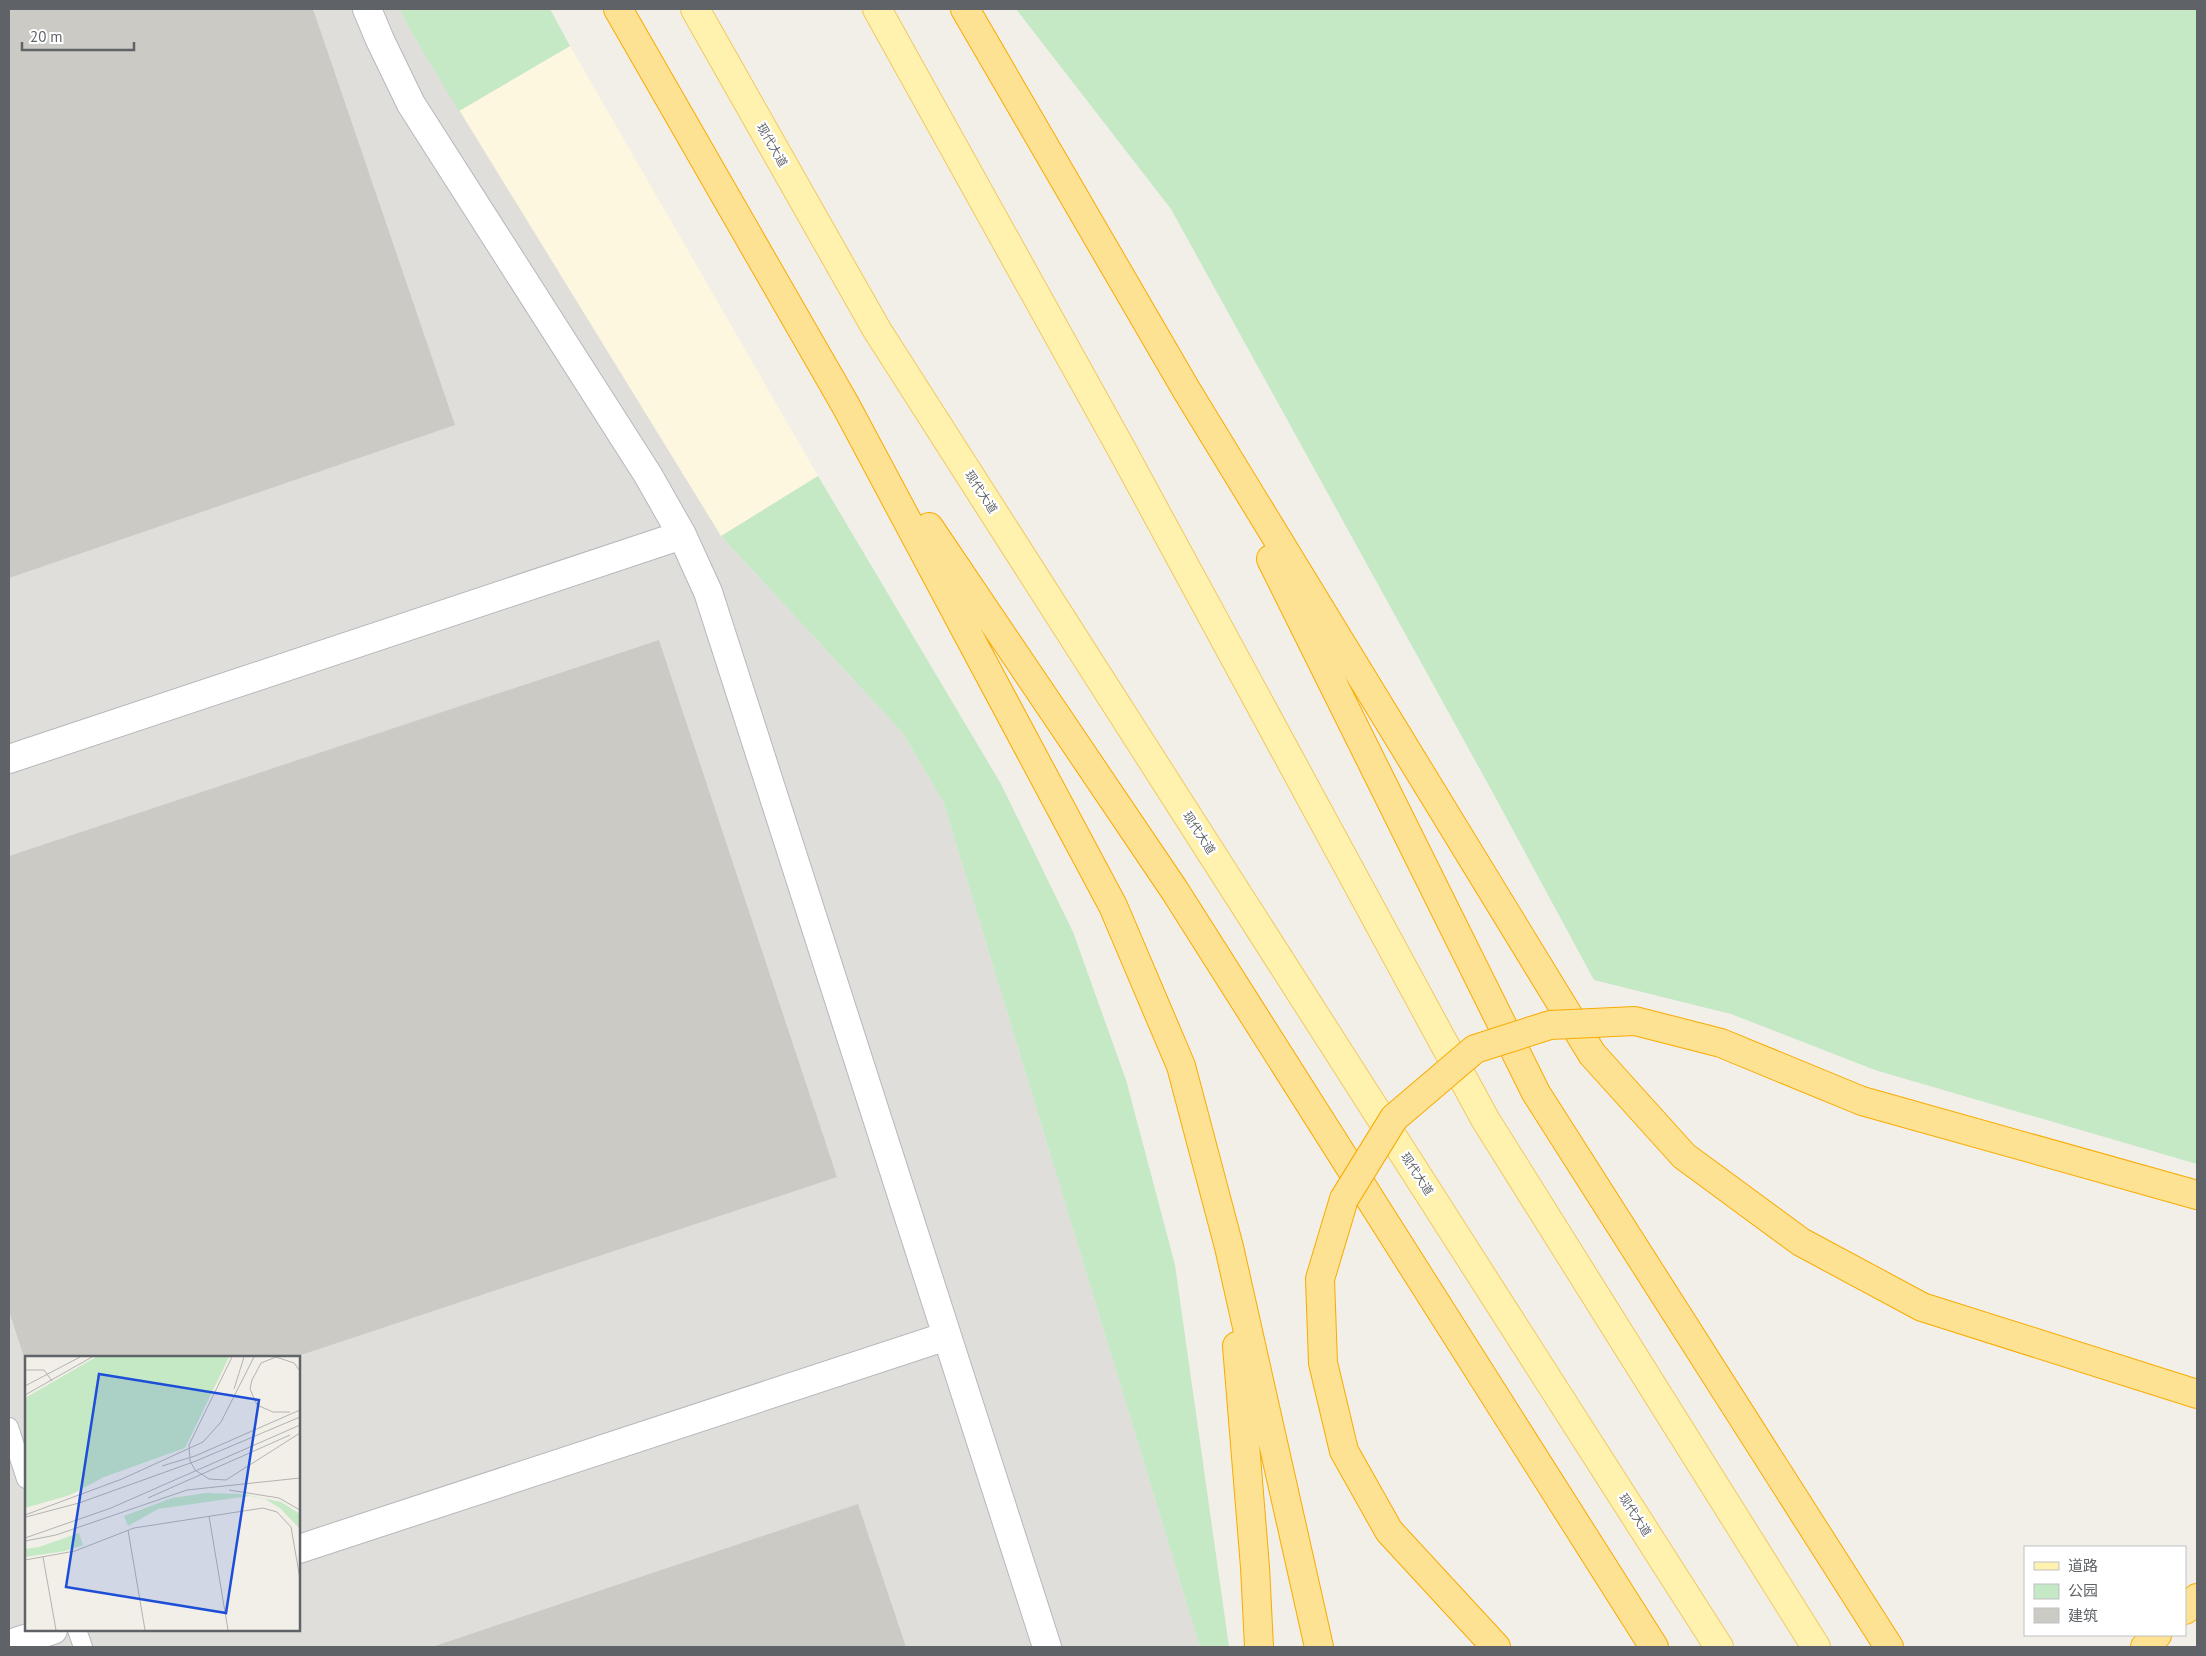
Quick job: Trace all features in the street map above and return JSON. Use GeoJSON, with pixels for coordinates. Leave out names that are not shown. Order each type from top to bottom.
{"type":"FeatureCollection","features":[{"type":"Feature","properties":{"kind":"highway"},"geometry":{"type":"LineString","coordinates":[[618,9],[846,406],[1113,906],[1181,1066],[1229,1247],[1319,1647]]}},
{"type":"Feature","properties":{"kind":"highway"},"geometry":{"type":"LineString","coordinates":[[965,9],[1187,391],[1592,1054],[1684,1156],[1801,1242],[1922,1308],[2197,1394]]}},
{"type":"Feature","properties":{"kind":"highway"},"geometry":{"type":"LineString","coordinates":[[1187,391],[1536,1093],[1889,1647]]}},
{"type":"Feature","properties":{"kind":"highway"},"geometry":{"type":"LineString","coordinates":[[846,406],[1175,891],[1654,1647]]}},
{"type":"Feature","properties":{"kind":"highway"},"geometry":{"type":"LineString","coordinates":[[1496,1647],[1389,1531],[1344,1451],[1323,1363],[1320,1279],[1344,1199],[1394,1118],[1475,1049],[1550,1025],[1635,1021],[1721,1042],[1862,1101],[2197,1195]]}},
{"type":"Feature","properties":{"kind":"highway"},"geometry":{"type":"LineString","coordinates":[[1229,1247],[1255,1567],[1259,1647]]}},
{"type":"Feature","properties":{"kind":"highway"},"geometry":{"type":"LineString","coordinates":[[2098,1363],[2197,1376]]}},
{"type":"Feature","properties":{"kind":"highway"},"geometry":{"type":"LineString","coordinates":[[2186,1609],[2197,1598]]}},
{"type":"Feature","properties":{"kind":"highway"},"geometry":{"type":"LineString","coordinates":[[2145,1647],[2156,1636]]}},
{"type":"Feature","properties":{"kind":"main road","name":"现代大道"},"geometry":{"type":"LineString","coordinates":[[695,9],[877,330],[1719,1647]]}},
{"type":"Feature","properties":{"kind":"main road"},"geometry":{"type":"LineString","coordinates":[[877,9],[1122,450],[1485,1119],[1816,1647]]}},
{"type":"Feature","properties":{"kind":"street"},"geometry":{"type":"LineString","coordinates":[[367,9],[380,40],[412,104],[648,475],[682,535],[711,602],[1047,1647]]}},
{"type":"Feature","properties":{"kind":"street"},"geometry":{"type":"LineString","coordinates":[[9,759],[682,535]]}},
{"type":"Feature","properties":{"kind":"street"},"geometry":{"type":"LineString","coordinates":[[300,1549],[947,1336]]}},
{"type":"Feature","properties":{"kind":"street"},"geometry":{"type":"LineString","coordinates":[[9,1644],[50,1631]]}},
{"type":"Feature","properties":{"kind":"lane"},"geometry":{"type":"LineString","coordinates":[[9,1427],[25,1476]]}},
{"type":"Feature","properties":{"kind":"lane"},"geometry":{"type":"LineString","coordinates":[[77,1631],[83,1647]]}},
{"type":"Feature","properties":{"kind":"shaded area"},"geometry":{"type":"Polygon","coordinates":[[[9,9],[400,9],[410,30],[721,536],[902,732],[943,801],[1200,1647],[9,1647],[9,9]]]}},
{"type":"Feature","properties":{"kind":"shaded area"},"geometry":{"type":"Polygon","coordinates":[[[570,46],[818,476],[721,536],[459,111],[570,46]]]}},
{"type":"Feature","properties":{"kind":"green space"},"geometry":{"type":"Polygon","coordinates":[[[400,9],[550,9],[570,46],[459,111],[410,30],[400,9]]]}},
{"type":"Feature","properties":{"kind":"green space"},"geometry":{"type":"Polygon","coordinates":[[[1016,9],[2197,9],[2197,1164],[1875,1070],[1731,1014],[1594,980],[1171,209],[1016,9]]]}},
{"type":"Feature","properties":{"kind":"green space"},"geometry":{"type":"Polygon","coordinates":[[[818,476],[1001,784],[1073,932],[1126,1080],[1175,1265],[1229,1647],[1200,1647],[943,801],[902,732],[721,536],[818,476]]]}},
{"type":"Feature","properties":{"kind":"building"},"geometry":{"type":"Polygon","coordinates":[[[9,9],[313,9],[455,425],[9,578],[9,9]]]}},
{"type":"Feature","properties":{"kind":"building"},"geometry":{"type":"Polygon","coordinates":[[[659,640],[837,1177],[298,1356],[25,1356],[25,1360],[9,1311],[9,856],[659,640]]]}},
{"type":"Feature","properties":{"kind":"building"},"geometry":{"type":"Polygon","coordinates":[[[858,1504],[906,1647],[432,1647],[858,1504]]]}}]}
